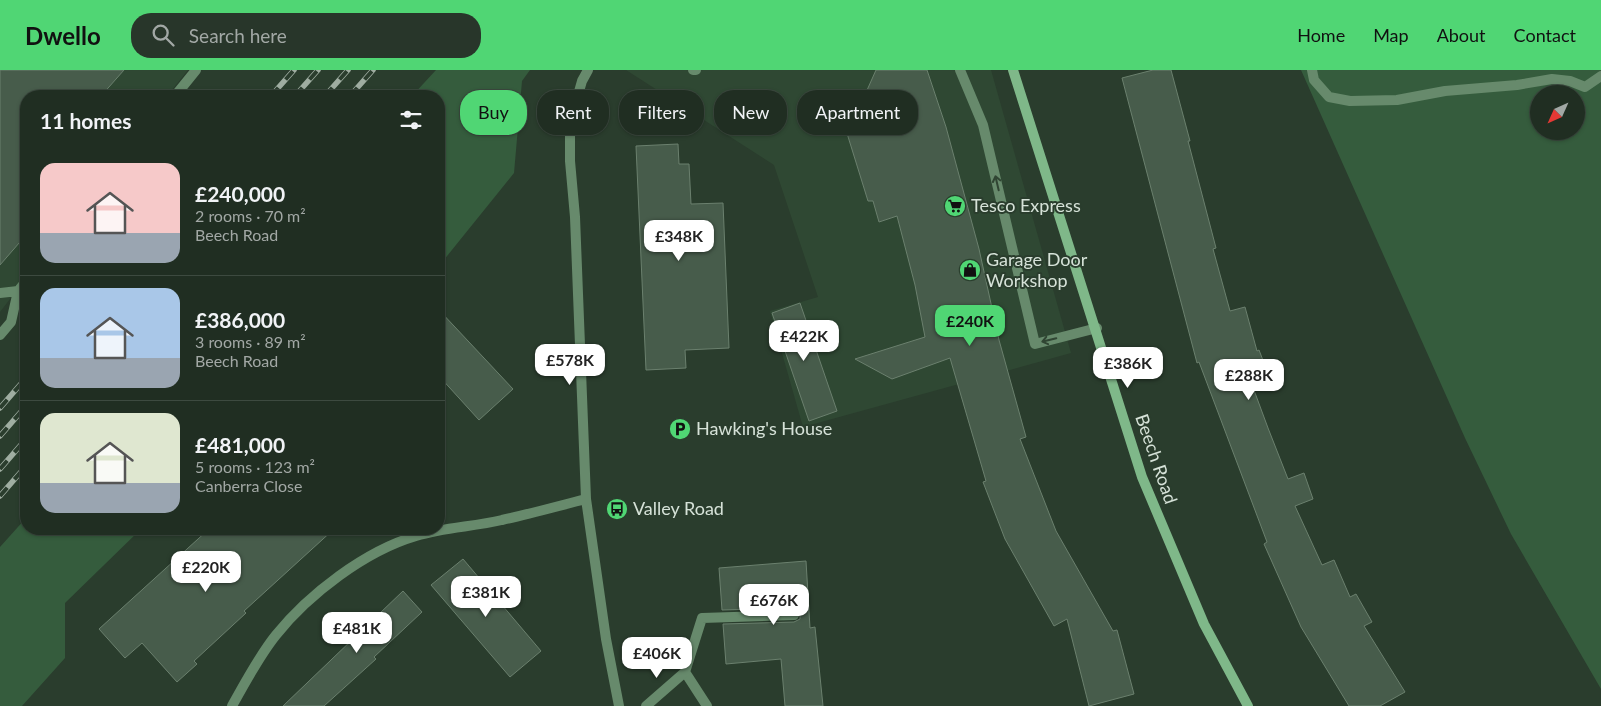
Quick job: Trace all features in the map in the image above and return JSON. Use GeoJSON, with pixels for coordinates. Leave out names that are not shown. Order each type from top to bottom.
{"type":"FeatureCollection","features":[{"type":"Feature","properties":{"kind":"street"},"geometry":{"type":"LineString","coordinates":[[180,90],[196,70]]}},
{"type":"Feature","properties":{"kind":"street"},"geometry":{"type":"LineString","coordinates":[[588,70],[582,80],[570,123],[586,499],[606,639],[619,706]]}},
{"type":"Feature","properties":{"kind":"street"},"geometry":{"type":"LineString","coordinates":[[960,70],[983,124],[1035,344],[1097,328]]}},
{"type":"Feature","properties":{"kind":"street","name":"Beech Road"},"geometry":{"type":"LineString","coordinates":[[1013,70],[1097,328],[1142,477],[1204,624],[1248,706]]}},
{"type":"Feature","properties":{"kind":"street"},"geometry":{"type":"LineString","coordinates":[[1312,70],[1314,80],[1329,96],[1350,101],[1397,100],[1552,79],[1570,81],[1585,87],[1601,76]]}},
{"type":"Feature","properties":{"kind":"street"},"geometry":{"type":"LineString","coordinates":[[0,335],[11,322],[20,288]]}},
{"type":"Feature","properties":{"kind":"street"},"geometry":{"type":"LineString","coordinates":[[0,294],[18,291]]}},
{"type":"Feature","properties":{"kind":"street"},"geometry":{"type":"LineString","coordinates":[[445,528],[500,521],[586,499]]}},
{"type":"Feature","properties":{"kind":"street"},"geometry":{"type":"LineString","coordinates":[[232,706],[275,636],[298,611],[336,579],[381,550],[418,535]]}},
{"type":"Feature","properties":{"kind":"street"},"geometry":{"type":"LineString","coordinates":[[646,706],[685,672],[702,618],[794,615]]}},
{"type":"Feature","properties":{"kind":"street"},"geometry":{"type":"LineString","coordinates":[[685,672],[708,706]]}},
{"type":"Feature","properties":{"kind":"shaded area"},"geometry":{"type":"Polygon","coordinates":[[[0,70],[188,70],[172,90],[20,90],[20,286],[0,312],[0,70]]]}},
{"type":"Feature","properties":{"kind":"shaded area"},"geometry":{"type":"Polygon","coordinates":[[[436,70],[530,70],[522,81],[521,90],[460,90],[460,135],[517,135],[514,173],[445,259],[445,90],[418,90],[436,70]]]}},
{"type":"Feature","properties":{"kind":"shaded area"},"geometry":{"type":"Polygon","coordinates":[[[626,70],[991,70],[1071,353],[803,427],[770,311],[818,297],[774,165],[727,135],[787,135],[787,90],[714,90],[714,126],[704,120],[704,90],[657,90],[626,70]]]}},
{"type":"Feature","properties":{"kind":"shaded area"},"geometry":{"type":"Polygon","coordinates":[[[1301,70],[1601,70],[1601,689],[1511,534],[1465,438],[1301,70]]]}},
{"type":"Feature","properties":{"kind":"shaded area"},"geometry":{"type":"Polygon","coordinates":[[[20,525],[20,535],[135,535],[65,603],[65,658],[22,706],[0,706],[0,547],[20,525]]]}},
{"type":"Feature","properties":{"kind":"building"},"geometry":{"type":"Polygon","coordinates":[[[0,70],[124,70],[106,90],[20,90],[20,242],[0,265],[0,70]]]}},
{"type":"Feature","properties":{"kind":"building"},"geometry":{"type":"Polygon","coordinates":[[[876,70],[927,70],[946,127],[979,249],[999,340],[1026,437],[1020,439],[1056,531],[1113,631],[1117,630],[1134,694],[1089,706],[1067,619],[1054,626],[1005,539],[983,482],[986,481],[950,358],[892,379],[855,359],[925,337],[915,285],[897,216],[879,222],[873,201],[868,201],[848,135],[918,135],[918,90],[867,90],[876,70]]]}},
{"type":"Feature","properties":{"kind":"building"},"geometry":{"type":"Polygon","coordinates":[[[1153,70],[1171,70],[1216,248],[1213,249],[1230,311],[1245,307],[1257,351],[1259,350],[1269,376],[1251,382],[1268,428],[1288,479],[1304,473],[1313,499],[1295,506],[1322,565],[1334,560],[1350,597],[1356,594],[1372,622],[1364,626],[1405,692],[1380,706],[1349,706],[1301,627],[1264,544],[1267,542],[1199,362],[1197,363],[1122,78],[1153,70]]]}},
{"type":"Feature","properties":{"kind":"building"},"geometry":{"type":"Polygon","coordinates":[[[678,144],[679,164],[689,164],[691,204],[723,203],[729,348],[685,350],[686,368],[646,370],[636,146],[678,144]]]}},
{"type":"Feature","properties":{"kind":"building"},"geometry":{"type":"Polygon","coordinates":[[[800,303],[837,411],[809,421],[772,313],[800,303]]]}},
{"type":"Feature","properties":{"kind":"building"},"geometry":{"type":"Polygon","coordinates":[[[445,316],[513,389],[479,420],[445,383],[445,316]]]}},
{"type":"Feature","properties":{"kind":"building"},"geometry":{"type":"Polygon","coordinates":[[[202,535],[327,535],[244,611],[246,613],[194,661],[197,664],[177,682],[142,643],[125,658],[99,629],[202,535]]]}},
{"type":"Feature","properties":{"kind":"building"},"geometry":{"type":"Polygon","coordinates":[[[463,559],[541,651],[510,677],[431,585],[463,559]]]}},
{"type":"Feature","properties":{"kind":"building"},"geometry":{"type":"Polygon","coordinates":[[[806,561],[810,628],[815,627],[823,706],[785,706],[781,659],[726,664],[723,624],[794,622],[800,619],[800,612],[794,608],[722,610],[719,568],[806,561]]]}},
{"type":"Feature","properties":{"kind":"building"},"geometry":{"type":"Polygon","coordinates":[[[403,591],[422,612],[374,657],[376,659],[324,706],[283,706],[403,591]]]}},
{"type":"Feature","properties":{"kind":"railway"},"geometry":{"type":"LineString","coordinates":[[276,90],[294,70]]}},
{"type":"Feature","properties":{"kind":"railway"},"geometry":{"type":"LineString","coordinates":[[300,90],[318,70]]}},
{"type":"Feature","properties":{"kind":"railway"},"geometry":{"type":"LineString","coordinates":[[330,90],[348,70]]}},
{"type":"Feature","properties":{"kind":"railway"},"geometry":{"type":"LineString","coordinates":[[355,90],[373,70]]}},
{"type":"Feature","properties":{"kind":"railway"},"geometry":{"type":"LineString","coordinates":[[0,408],[20,385]]}},
{"type":"Feature","properties":{"kind":"railway"},"geometry":{"type":"LineString","coordinates":[[0,436],[20,413]]}},
{"type":"Feature","properties":{"kind":"railway"},"geometry":{"type":"LineString","coordinates":[[0,469],[20,446]]}},
{"type":"Feature","properties":{"kind":"railway"},"geometry":{"type":"LineString","coordinates":[[0,496],[20,473]]}},
{"type":"Feature","properties":{"kind":"place","name":"Tesco Express"},"geometry":{"type":"Point","coordinates":[955,206]}},
{"type":"Feature","properties":{"kind":"place","name":"Garage Door Workshop"},"geometry":{"type":"Point","coordinates":[970,270]}},
{"type":"Feature","properties":{"kind":"place","name":"Hawking's House"},"geometry":{"type":"Point","coordinates":[680,429]}},
{"type":"Feature","properties":{"kind":"place","name":"Valley Road"},"geometry":{"type":"Point","coordinates":[617,509]}}]}
